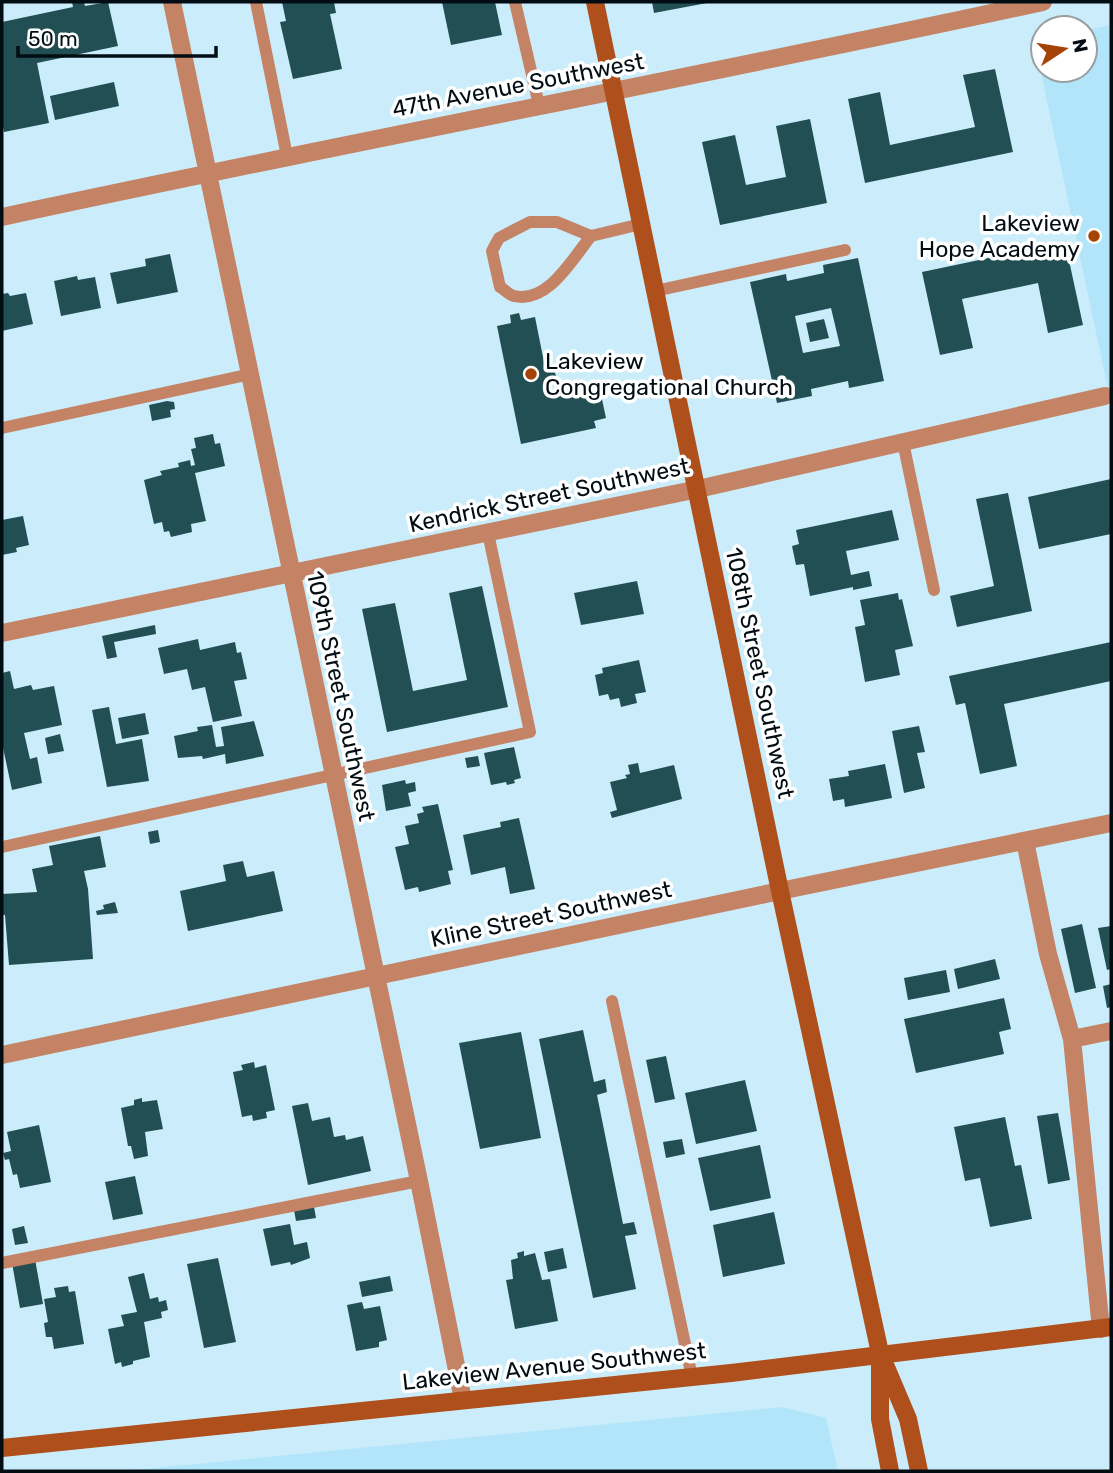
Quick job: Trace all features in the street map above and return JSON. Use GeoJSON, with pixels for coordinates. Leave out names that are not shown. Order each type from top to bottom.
{"type":"FeatureCollection","features":[{"type":"Feature","properties":{"kind":"street","name":"109th Street Southwest"},"geometry":{"type":"LineString","coordinates":[[172,2],[463,1400]]}},
{"type":"Feature","properties":{"kind":"street","name":"108th Street Southwest"},"geometry":{"type":"LineString","coordinates":[[595,2],[780,891],[880,1353],[908,1419],[919,1471]]}},
{"type":"Feature","properties":{"kind":"street","name":"47th Avenue Southwest"},"geometry":{"type":"LineString","coordinates":[[2,218],[287,156],[804,54],[1043,2]]}},
{"type":"Feature","properties":{"kind":"street","name":"Kendrick Street Southwest"},"geometry":{"type":"LineString","coordinates":[[2,633],[698,489],[1108,395]]}},
{"type":"Feature","properties":{"kind":"street","name":"Kline Street Southwest"},"geometry":{"type":"LineString","coordinates":[[2,1055],[1111,823]]}},
{"type":"Feature","properties":{"kind":"street"},"geometry":{"type":"LineString","coordinates":[[1025,841],[1048,954],[1072,1039],[1106,1328]]}},
{"type":"Feature","properties":{"kind":"street"},"geometry":{"type":"LineString","coordinates":[[1072,1039],[1111,1031]]}},
{"type":"Feature","properties":{"kind":"street","name":"Lakeview Avenue Southwest"},"geometry":{"type":"LineString","coordinates":[[2,1448],[692,1377],[1106,1328]]}},
{"type":"Feature","properties":{"kind":"street","name":"108th Street Southwest"},"geometry":{"type":"LineString","coordinates":[[880,1353],[880,1419],[890,1471]]}},
{"type":"Feature","properties":{"kind":"lane"},"geometry":{"type":"LineString","coordinates":[[256,2],[287,156]]}},
{"type":"Feature","properties":{"kind":"lane"},"geometry":{"type":"LineString","coordinates":[[515,2],[539,105]]}},
{"type":"Feature","properties":{"kind":"lane"},"geometry":{"type":"LineString","coordinates":[[591,236],[549,287],[533,296],[513,296],[500,287],[492,251],[499,238],[530,222],[557,222],[591,236],[641,224]]}},
{"type":"Feature","properties":{"kind":"lane"},"geometry":{"type":"LineString","coordinates":[[656,291],[845,250]]}},
{"type":"Feature","properties":{"kind":"lane"},"geometry":{"type":"LineString","coordinates":[[2,428],[251,373]]}},
{"type":"Feature","properties":{"kind":"lane"},"geometry":{"type":"LineString","coordinates":[[903,442],[934,590]]}},
{"type":"Feature","properties":{"kind":"lane"},"geometry":{"type":"LineString","coordinates":[[2,847],[530,732],[488,533]]}},
{"type":"Feature","properties":{"kind":"lane"},"geometry":{"type":"LineString","coordinates":[[612,1001],[692,1377]]}},
{"type":"Feature","properties":{"kind":"lane"},"geometry":{"type":"LineString","coordinates":[[2,1263],[419,1181]]}},
{"type":"Feature","properties":{"kind":"shaded area","name":"Lakeview Hope Academy"},"geometry":{"type":"Polygon","coordinates":[[[1111,25],[1111,403],[1043,84],[1099,84],[1099,27],[1111,25]]]}},
{"type":"Feature","properties":{"kind":"shaded area"},"geometry":{"type":"Polygon","coordinates":[[[782,1407],[826,1418],[838,1471],[124,1471],[782,1407]]]}},
{"type":"Feature","properties":{"kind":"building"},"geometry":{"type":"Polygon","coordinates":[[[72,2],[84,2],[85,6],[108,2],[118,46],[37,63],[49,123],[4,132],[2,22],[73,7],[72,2]]]}},
{"type":"Feature","properties":{"kind":"building"},"geometry":{"type":"Polygon","coordinates":[[[282,2],[334,2],[336,13],[330,14],[342,69],[293,79],[280,22],[286,21],[282,2]]]}},
{"type":"Feature","properties":{"kind":"building"},"geometry":{"type":"Polygon","coordinates":[[[442,2],[495,2],[502,35],[451,45],[442,2]]]}},
{"type":"Feature","properties":{"kind":"building"},"geometry":{"type":"Polygon","coordinates":[[[652,2],[707,2],[707,3],[654,13],[652,2]]]}},
{"type":"Feature","properties":{"kind":"building"},"geometry":{"type":"Polygon","coordinates":[[[995,69],[1013,152],[865,183],[848,99],[880,92],[890,145],[975,127],[963,75],[995,69]]]}},
{"type":"Feature","properties":{"kind":"building"},"geometry":{"type":"Polygon","coordinates":[[[114,82],[119,106],[55,120],[50,96],[114,82]]]}},
{"type":"Feature","properties":{"kind":"building"},"geometry":{"type":"Polygon","coordinates":[[[810,119],[827,203],[720,225],[702,142],[735,135],[746,185],[786,177],[776,126],[810,119]]]}},
{"type":"Feature","properties":{"kind":"building"},"geometry":{"type":"Polygon","coordinates":[[[1065,242],[1083,325],[1048,333],[1038,283],[962,299],[973,348],[940,355],[922,272],[1065,242]]]}},
{"type":"Feature","properties":{"kind":"building"},"geometry":{"type":"Polygon","coordinates":[[[170,254],[178,292],[117,304],[110,273],[146,266],[145,259],[170,254]]]}},
{"type":"Feature","properties":{"kind":"building"},"geometry":{"type":"Polygon","coordinates":[[[858,258],[884,381],[849,388],[848,381],[811,389],[812,396],[777,403],[750,282],[786,274],[787,281],[824,273],[823,265],[858,258]],[[831,308],[795,316],[803,353],[840,346],[831,308]]]}},
{"type":"Feature","properties":{"kind":"building"},"geometry":{"type":"Polygon","coordinates":[[[77,276],[78,280],[95,277],[101,308],[61,316],[54,281],[77,276]]]}},
{"type":"Feature","properties":{"kind":"building"},"geometry":{"type":"Polygon","coordinates":[[[8,293],[10,296],[26,293],[33,324],[2,331],[2,294],[8,293]]]}},
{"type":"Feature","properties":{"kind":"building","name":"Lakeview Congregational Church"},"geometry":{"type":"Polygon","coordinates":[[[519,313],[521,320],[535,317],[545,367],[553,365],[557,380],[548,382],[550,392],[586,385],[588,393],[600,390],[606,418],[594,421],[596,428],[521,444],[497,326],[511,323],[510,315],[519,313]]]}},
{"type":"Feature","properties":{"kind":"building"},"geometry":{"type":"Polygon","coordinates":[[[824,319],[829,338],[810,342],[806,323],[824,319]]]}},
{"type":"Feature","properties":{"kind":"building"},"geometry":{"type":"Polygon","coordinates":[[[174,402],[175,409],[170,410],[171,417],[152,421],[149,405],[174,402]]]}},
{"type":"Feature","properties":{"kind":"building"},"geometry":{"type":"Polygon","coordinates":[[[213,434],[215,444],[220,443],[225,466],[195,473],[206,521],[191,524],[192,532],[171,537],[169,531],[164,532],[162,522],[154,524],[144,480],[162,475],[160,471],[179,467],[178,463],[190,460],[191,466],[195,465],[191,449],[196,448],[194,438],[213,434]]]}},
{"type":"Feature","properties":{"kind":"building"},"geometry":{"type":"Polygon","coordinates":[[[1111,479],[1111,534],[1039,549],[1028,497],[1111,479]]]}},
{"type":"Feature","properties":{"kind":"building"},"geometry":{"type":"Polygon","coordinates":[[[1008,493],[1032,611],[957,627],[950,596],[994,586],[976,499],[1008,493]]]}},
{"type":"Feature","properties":{"kind":"building"},"geometry":{"type":"Polygon","coordinates":[[[892,510],[899,540],[846,551],[851,575],[869,571],[872,586],[810,596],[804,564],[796,565],[792,546],[799,544],[796,530],[892,510]]]}},
{"type":"Feature","properties":{"kind":"building"},"geometry":{"type":"Polygon","coordinates":[[[23,516],[29,545],[16,548],[17,552],[2,555],[2,520],[23,516]]]}},
{"type":"Feature","properties":{"kind":"building"},"geometry":{"type":"Polygon","coordinates":[[[637,581],[644,614],[581,625],[574,593],[637,581]]]}},
{"type":"Feature","properties":{"kind":"building"},"geometry":{"type":"Polygon","coordinates":[[[482,586],[508,707],[387,732],[362,609],[395,603],[413,691],[467,680],[449,593],[482,586]]]}},
{"type":"Feature","properties":{"kind":"building"},"geometry":{"type":"Polygon","coordinates":[[[898,593],[899,600],[902,599],[913,646],[895,650],[900,675],[865,682],[855,627],[865,625],[860,600],[898,593]]]}},
{"type":"Feature","properties":{"kind":"building"},"geometry":{"type":"Polygon","coordinates":[[[155,625],[156,634],[114,642],[117,657],[107,659],[102,636],[155,625]]]}},
{"type":"Feature","properties":{"kind":"building"},"geometry":{"type":"Polygon","coordinates":[[[198,639],[200,650],[235,642],[237,653],[241,652],[247,679],[234,681],[242,716],[213,722],[205,687],[192,690],[187,669],[164,674],[158,648],[198,639]]]}},
{"type":"Feature","properties":{"kind":"building"},"geometry":{"type":"Polygon","coordinates":[[[1111,642],[1111,681],[1004,704],[1017,766],[980,774],[965,703],[956,705],[949,676],[1111,642]]]}},
{"type":"Feature","properties":{"kind":"building"},"geometry":{"type":"Polygon","coordinates":[[[639,660],[646,692],[635,694],[637,703],[621,707],[619,698],[610,700],[608,694],[599,696],[595,675],[603,673],[602,668],[639,660]]]}},
{"type":"Feature","properties":{"kind":"building"},"geometry":{"type":"Polygon","coordinates":[[[10,671],[14,689],[31,685],[33,690],[54,686],[62,725],[24,733],[30,759],[37,757],[42,783],[12,790],[2,743],[2,673],[10,671]]]}},
{"type":"Feature","properties":{"kind":"building"},"geometry":{"type":"Polygon","coordinates":[[[109,707],[116,744],[142,739],[149,781],[107,787],[92,710],[109,707]]]}},
{"type":"Feature","properties":{"kind":"building"},"geometry":{"type":"Polygon","coordinates":[[[145,713],[149,734],[122,739],[118,718],[145,713]]]}},
{"type":"Feature","properties":{"kind":"building"},"geometry":{"type":"Polygon","coordinates":[[[254,721],[264,756],[226,764],[225,754],[203,759],[202,756],[178,758],[174,736],[198,731],[197,727],[212,725],[216,747],[224,746],[221,727],[254,721]]]}},
{"type":"Feature","properties":{"kind":"building"},"geometry":{"type":"Polygon","coordinates":[[[919,726],[925,752],[917,753],[925,788],[904,793],[892,731],[919,726]]]}},
{"type":"Feature","properties":{"kind":"building"},"geometry":{"type":"Polygon","coordinates":[[[60,734],[64,751],[48,754],[45,738],[60,734]]]}},
{"type":"Feature","properties":{"kind":"building"},"geometry":{"type":"Polygon","coordinates":[[[514,747],[521,778],[507,785],[506,782],[491,785],[484,753],[514,747]]]}},
{"type":"Feature","properties":{"kind":"building"},"geometry":{"type":"Polygon","coordinates":[[[478,756],[480,766],[467,768],[465,758],[478,756]]]}},
{"type":"Feature","properties":{"kind":"building"},"geometry":{"type":"Polygon","coordinates":[[[638,763],[640,773],[674,765],[682,799],[612,818],[610,812],[617,810],[610,782],[627,778],[625,775],[630,774],[628,765],[638,763]]]}},
{"type":"Feature","properties":{"kind":"building"},"geometry":{"type":"Polygon","coordinates":[[[885,764],[892,798],[845,807],[844,799],[833,801],[829,779],[849,776],[848,771],[885,764]]]}},
{"type":"Feature","properties":{"kind":"building"},"geometry":{"type":"Polygon","coordinates":[[[405,780],[406,784],[415,782],[416,791],[408,793],[411,806],[386,811],[382,785],[405,780]]]}},
{"type":"Feature","properties":{"kind":"building"},"geometry":{"type":"Polygon","coordinates":[[[438,804],[453,870],[448,871],[451,884],[419,892],[418,887],[405,890],[395,847],[409,844],[405,826],[419,823],[417,814],[424,812],[422,807],[438,804]]]}},
{"type":"Feature","properties":{"kind":"building"},"geometry":{"type":"Polygon","coordinates":[[[519,818],[535,889],[510,894],[505,867],[471,875],[463,835],[501,827],[500,822],[519,818]]]}},
{"type":"Feature","properties":{"kind":"building"},"geometry":{"type":"Polygon","coordinates":[[[158,830],[160,842],[150,844],[148,832],[158,830]]]}},
{"type":"Feature","properties":{"kind":"building"},"geometry":{"type":"Polygon","coordinates":[[[100,836],[106,867],[84,871],[88,889],[93,959],[9,965],[2,894],[37,892],[32,869],[53,865],[49,846],[100,836]]]}},
{"type":"Feature","properties":{"kind":"building"},"geometry":{"type":"Polygon","coordinates":[[[243,861],[247,877],[274,871],[283,911],[188,931],[180,891],[226,881],[223,865],[243,861]]]}},
{"type":"Feature","properties":{"kind":"building"},"geometry":{"type":"Polygon","coordinates":[[[115,902],[118,913],[97,915],[96,911],[104,909],[103,905],[115,902]]]}},
{"type":"Feature","properties":{"kind":"building"},"geometry":{"type":"Polygon","coordinates":[[[1082,924],[1096,988],[1075,993],[1061,929],[1082,924]]]}},
{"type":"Feature","properties":{"kind":"building"},"geometry":{"type":"Polygon","coordinates":[[[1111,926],[1111,969],[1107,970],[1098,928],[1111,926]]]}},
{"type":"Feature","properties":{"kind":"building"},"geometry":{"type":"Polygon","coordinates":[[[995,959],[1000,979],[958,989],[954,969],[995,959]]]}},
{"type":"Feature","properties":{"kind":"building"},"geometry":{"type":"Polygon","coordinates":[[[946,970],[950,992],[908,1000],[904,978],[946,970]]]}},
{"type":"Feature","properties":{"kind":"building"},"geometry":{"type":"Polygon","coordinates":[[[1111,984],[1111,1007],[1107,1008],[1103,986],[1111,984]]]}},
{"type":"Feature","properties":{"kind":"building"},"geometry":{"type":"Polygon","coordinates":[[[1004,998],[1011,1029],[999,1032],[1004,1054],[916,1073],[904,1019],[1004,998]]]}},
{"type":"Feature","properties":{"kind":"building"},"geometry":{"type":"Polygon","coordinates":[[[583,1030],[594,1082],[605,1079],[607,1092],[597,1095],[623,1224],[634,1222],[637,1234],[625,1236],[636,1289],[593,1298],[539,1039],[583,1030]]]}},
{"type":"Feature","properties":{"kind":"building"},"geometry":{"type":"Polygon","coordinates":[[[521,1032],[541,1138],[480,1149],[459,1043],[521,1032]]]}},
{"type":"Feature","properties":{"kind":"building"},"geometry":{"type":"Polygon","coordinates":[[[666,1056],[675,1099],[655,1103],[646,1060],[666,1056]]]}},
{"type":"Feature","properties":{"kind":"building"},"geometry":{"type":"Polygon","coordinates":[[[254,1062],[255,1068],[266,1065],[275,1110],[266,1112],[267,1118],[253,1121],[252,1115],[242,1117],[233,1072],[243,1070],[241,1065],[254,1062]]]}},
{"type":"Feature","properties":{"kind":"building"},"geometry":{"type":"Polygon","coordinates":[[[745,1080],[757,1131],[696,1144],[685,1093],[745,1080]]]}},
{"type":"Feature","properties":{"kind":"building"},"geometry":{"type":"Polygon","coordinates":[[[142,1098],[142,1102],[157,1100],[163,1129],[145,1132],[148,1156],[134,1159],[131,1146],[128,1146],[121,1108],[134,1105],[134,1100],[142,1098]]]}},
{"type":"Feature","properties":{"kind":"building"},"geometry":{"type":"Polygon","coordinates":[[[308,1103],[312,1121],[330,1117],[334,1137],[345,1135],[346,1140],[363,1136],[371,1171],[308,1185],[292,1106],[308,1103]]]}},
{"type":"Feature","properties":{"kind":"building"},"geometry":{"type":"Polygon","coordinates":[[[1058,1113],[1070,1180],[1048,1184],[1037,1116],[1058,1113]]]}},
{"type":"Feature","properties":{"kind":"building"},"geometry":{"type":"Polygon","coordinates":[[[1005,1117],[1015,1166],[1021,1165],[1032,1219],[990,1227],[980,1178],[965,1181],[954,1127],[1005,1117]]]}},
{"type":"Feature","properties":{"kind":"building"},"geometry":{"type":"Polygon","coordinates":[[[39,1125],[51,1182],[20,1188],[17,1174],[13,1175],[9,1159],[5,1160],[3,1153],[11,1151],[7,1132],[39,1125]]]}},
{"type":"Feature","properties":{"kind":"building"},"geometry":{"type":"Polygon","coordinates":[[[682,1139],[685,1154],[666,1158],[663,1142],[682,1139]]]}},
{"type":"Feature","properties":{"kind":"building"},"geometry":{"type":"Polygon","coordinates":[[[760,1145],[771,1198],[710,1211],[698,1158],[760,1145]]]}},
{"type":"Feature","properties":{"kind":"building"},"geometry":{"type":"Polygon","coordinates":[[[135,1176],[143,1214],[113,1220],[105,1182],[135,1176]]]}},
{"type":"Feature","properties":{"kind":"building"},"geometry":{"type":"Polygon","coordinates":[[[314,1207],[316,1218],[296,1221],[294,1210],[314,1207]]]}},
{"type":"Feature","properties":{"kind":"building"},"geometry":{"type":"Polygon","coordinates":[[[774,1212],[785,1264],[723,1277],[713,1225],[774,1212]]]}},
{"type":"Feature","properties":{"kind":"building"},"geometry":{"type":"Polygon","coordinates":[[[290,1224],[294,1245],[307,1242],[310,1258],[291,1265],[290,1262],[271,1266],[263,1229],[290,1224]]]}},
{"type":"Feature","properties":{"kind":"building"},"geometry":{"type":"Polygon","coordinates":[[[24,1226],[28,1243],[15,1245],[12,1229],[24,1226]]]}},
{"type":"Feature","properties":{"kind":"building"},"geometry":{"type":"Polygon","coordinates":[[[563,1248],[567,1268],[548,1272],[544,1252],[563,1248]]]}},
{"type":"Feature","properties":{"kind":"building"},"geometry":{"type":"Polygon","coordinates":[[[524,1251],[524,1256],[535,1253],[542,1280],[550,1279],[558,1321],[515,1329],[506,1280],[513,1279],[511,1260],[518,1258],[517,1253],[524,1251]]]}},
{"type":"Feature","properties":{"kind":"building"},"geometry":{"type":"Polygon","coordinates":[[[218,1258],[236,1342],[204,1348],[187,1264],[218,1258]]]}},
{"type":"Feature","properties":{"kind":"building"},"geometry":{"type":"Polygon","coordinates":[[[35,1259],[43,1304],[20,1308],[12,1263],[35,1259]]]}},
{"type":"Feature","properties":{"kind":"building"},"geometry":{"type":"Polygon","coordinates":[[[144,1273],[150,1299],[158,1297],[159,1302],[166,1300],[168,1310],[161,1312],[162,1318],[144,1322],[150,1357],[122,1367],[121,1362],[115,1364],[108,1329],[124,1326],[121,1315],[137,1312],[128,1277],[144,1273]]]}},
{"type":"Feature","properties":{"kind":"building"},"geometry":{"type":"Polygon","coordinates":[[[390,1276],[393,1291],[362,1297],[359,1282],[390,1276]]]}},
{"type":"Feature","properties":{"kind":"building"},"geometry":{"type":"Polygon","coordinates":[[[68,1286],[69,1292],[75,1291],[84,1344],[54,1349],[52,1337],[46,1337],[44,1323],[48,1322],[44,1299],[56,1297],[54,1288],[68,1286]]]}},
{"type":"Feature","properties":{"kind":"building"},"geometry":{"type":"Polygon","coordinates":[[[362,1302],[364,1309],[380,1306],[387,1340],[379,1342],[379,1347],[356,1351],[347,1305],[362,1302]]]}},
{"type":"Feature","properties":{"kind":"place","name":"Lakeview Hope Academy"},"geometry":{"type":"Point","coordinates":[1094,236]}},
{"type":"Feature","properties":{"kind":"place","name":"Lakeview Congregational Church"},"geometry":{"type":"Point","coordinates":[531,374]}}]}
